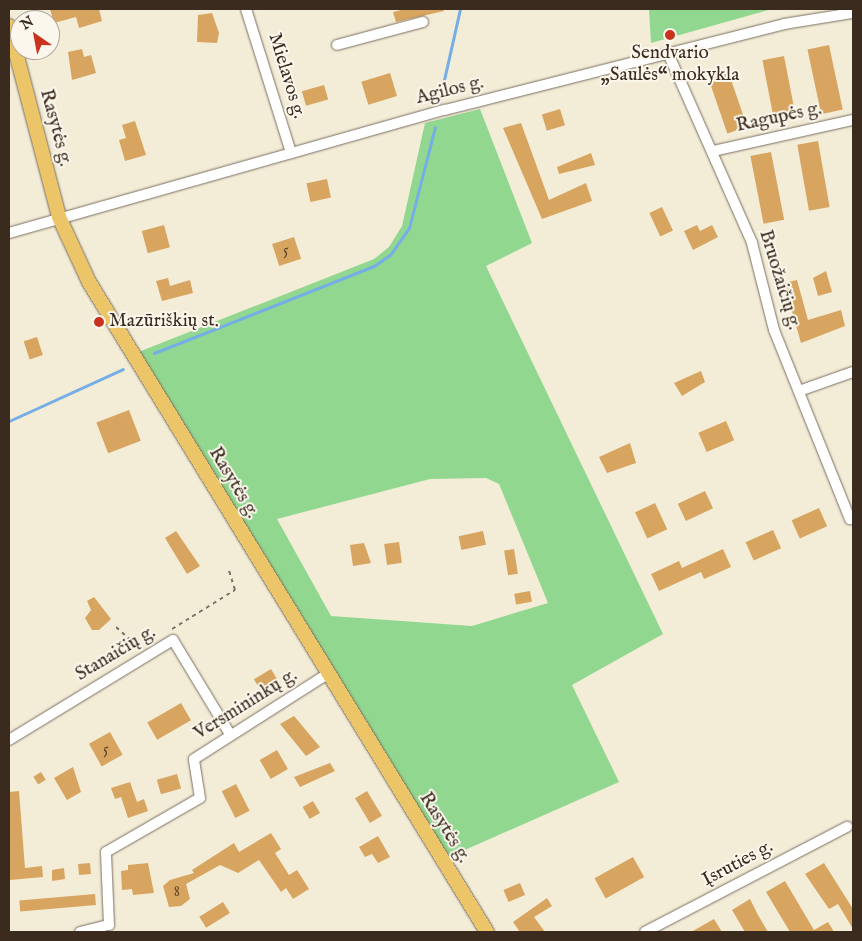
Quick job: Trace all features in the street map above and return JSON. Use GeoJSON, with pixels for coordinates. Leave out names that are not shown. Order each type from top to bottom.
{"type":"FeatureCollection","features":[{"type":"Feature","properties":{"kind":"main road","name":"Rasytės g."},"geometry":{"type":"LineString","coordinates":[[9,26],[60,217],[89,282],[326,675],[487,932]]}},
{"type":"Feature","properties":{"kind":"street","name":"Mielavos g."},"geometry":{"type":"LineString","coordinates":[[246,9],[291,153]]}},
{"type":"Feature","properties":{"kind":"street","name":"Agilos g."},"geometry":{"type":"LineString","coordinates":[[9,233],[291,153],[668,53],[784,24],[853,14]]}},
{"type":"Feature","properties":{"kind":"street"},"geometry":{"type":"LineString","coordinates":[[337,45],[423,22]]}},
{"type":"Feature","properties":{"kind":"street","name":"Bruožaičių g."},"geometry":{"type":"LineString","coordinates":[[668,53],[713,151],[752,243],[768,310],[850,519]]}},
{"type":"Feature","properties":{"kind":"street","name":"Ragupės g."},"geometry":{"type":"LineString","coordinates":[[713,151],[853,120]]}},
{"type":"Feature","properties":{"kind":"street"},"geometry":{"type":"LineString","coordinates":[[799,391],[853,372]]}},
{"type":"Feature","properties":{"kind":"street","name":"Stanaičių g."},"geometry":{"type":"LineString","coordinates":[[9,740],[173,640],[230,734]]}},
{"type":"Feature","properties":{"kind":"street","name":"Versmininkų g."},"geometry":{"type":"LineString","coordinates":[[80,932],[109,925],[106,852],[200,798],[194,759],[230,734],[326,675]]}},
{"type":"Feature","properties":{"kind":"street","name":"Įsruties g."},"geometry":{"type":"LineString","coordinates":[[646,932],[847,827]]}},
{"type":"Feature","properties":{"kind":"path"},"geometry":{"type":"LineString","coordinates":[[165,634],[235,590],[229,570]]}},
{"type":"Feature","properties":{"kind":"path"},"geometry":{"type":"LineString","coordinates":[[116,627],[137,646],[158,637]]}},
{"type":"Feature","properties":{"kind":"green space"},"geometry":{"type":"Polygon","coordinates":[[[649,9],[772,9],[651,43],[649,9]]]}},
{"type":"Feature","properties":{"kind":"green space"},"geometry":{"type":"Polygon","coordinates":[[[480,109],[532,243],[486,266],[663,634],[572,685],[619,782],[449,857],[136,353],[374,259],[389,247],[402,226],[425,123],[480,109]],[[486,478],[430,479],[277,519],[331,616],[472,626],[548,603],[499,484],[486,478]]]}},
{"type":"Feature","properties":{"kind":"building"},"geometry":{"type":"Polygon","coordinates":[[[99,9],[102,21],[79,28],[76,17],[60,21],[60,10],[50,10],[99,9]]]}},
{"type":"Feature","properties":{"kind":"building"},"geometry":{"type":"Polygon","coordinates":[[[405,9],[443,9],[444,11],[396,22],[393,12],[405,9]]]}},
{"type":"Feature","properties":{"kind":"building"},"geometry":{"type":"Polygon","coordinates":[[[212,13],[219,33],[217,43],[197,42],[198,15],[212,13]]]}},
{"type":"Feature","properties":{"kind":"building"},"geometry":{"type":"Polygon","coordinates":[[[829,45],[843,110],[821,114],[807,50],[829,45]]]}},
{"type":"Feature","properties":{"kind":"building"},"geometry":{"type":"Polygon","coordinates":[[[82,49],[84,57],[91,55],[96,73],[72,80],[68,52],[82,49]]]}},
{"type":"Feature","properties":{"kind":"building"},"geometry":{"type":"Polygon","coordinates":[[[784,56],[796,119],[775,123],[762,60],[784,56]]]}},
{"type":"Feature","properties":{"kind":"building"},"geometry":{"type":"Polygon","coordinates":[[[728,71],[747,127],[727,134],[708,78],[728,71]]]}},
{"type":"Feature","properties":{"kind":"building"},"geometry":{"type":"Polygon","coordinates":[[[390,73],[397,96],[368,105],[361,82],[390,73]]]}},
{"type":"Feature","properties":{"kind":"building"},"geometry":{"type":"Polygon","coordinates":[[[324,85],[328,99],[306,106],[302,91],[324,85]]]}},
{"type":"Feature","properties":{"kind":"building"},"geometry":{"type":"Polygon","coordinates":[[[560,109],[565,125],[547,131],[542,115],[560,109]]]}},
{"type":"Feature","properties":{"kind":"building"},"geometry":{"type":"Polygon","coordinates":[[[135,121],[146,155],[125,161],[119,140],[126,138],[122,125],[135,121]]]}},
{"type":"Feature","properties":{"kind":"building"},"geometry":{"type":"Polygon","coordinates":[[[521,123],[549,200],[586,183],[592,201],[542,219],[503,128],[521,123]]]}},
{"type":"Feature","properties":{"kind":"building"},"geometry":{"type":"Polygon","coordinates":[[[818,141],[830,207],[809,211],[797,145],[818,141]]]}},
{"type":"Feature","properties":{"kind":"building"},"geometry":{"type":"Polygon","coordinates":[[[771,152],[784,220],[764,224],[750,156],[771,152]]]}},
{"type":"Feature","properties":{"kind":"building"},"geometry":{"type":"Polygon","coordinates":[[[591,153],[595,165],[559,174],[557,167],[591,153]]]}},
{"type":"Feature","properties":{"kind":"building"},"geometry":{"type":"Polygon","coordinates":[[[327,179],[331,198],[310,202],[306,183],[327,179]]]}},
{"type":"Feature","properties":{"kind":"building"},"geometry":{"type":"Polygon","coordinates":[[[662,207],[673,231],[660,236],[649,213],[662,207]]]}},
{"type":"Feature","properties":{"kind":"building"},"geometry":{"type":"Polygon","coordinates":[[[164,225],[170,247],[148,253],[142,231],[164,225]]]}},
{"type":"Feature","properties":{"kind":"building"},"geometry":{"type":"Polygon","coordinates":[[[697,225],[700,231],[712,225],[718,237],[693,250],[684,231],[697,225]]]}},
{"type":"Feature","properties":{"kind":"building"},"geometry":{"type":"Polygon","coordinates":[[[294,237],[301,259],[279,266],[272,244],[294,237]]]}},
{"type":"Feature","properties":{"kind":"building"},"geometry":{"type":"Polygon","coordinates":[[[826,271],[832,292],[818,296],[813,278],[826,271]]]}},
{"type":"Feature","properties":{"kind":"building"},"geometry":{"type":"Polygon","coordinates":[[[168,278],[170,286],[190,280],[193,293],[162,301],[156,281],[168,278]]]}},
{"type":"Feature","properties":{"kind":"building"},"geometry":{"type":"Polygon","coordinates":[[[797,280],[808,320],[841,310],[845,326],[801,343],[784,283],[797,280]]]}},
{"type":"Feature","properties":{"kind":"building"},"geometry":{"type":"Polygon","coordinates":[[[37,337],[43,355],[30,359],[24,341],[37,337]]]}},
{"type":"Feature","properties":{"kind":"building"},"geometry":{"type":"Polygon","coordinates":[[[701,371],[705,382],[682,396],[674,383],[701,371]]]}},
{"type":"Feature","properties":{"kind":"building"},"geometry":{"type":"Polygon","coordinates":[[[129,410],[141,441],[108,453],[96,423],[129,410]]]}},
{"type":"Feature","properties":{"kind":"building"},"geometry":{"type":"Polygon","coordinates":[[[726,421],[734,440],[707,452],[698,433],[726,421]]]}},
{"type":"Feature","properties":{"kind":"building"},"geometry":{"type":"Polygon","coordinates":[[[630,443],[636,463],[607,473],[599,457],[630,443]]]}},
{"type":"Feature","properties":{"kind":"building"},"geometry":{"type":"Polygon","coordinates":[[[705,491],[713,508],[686,521],[678,504],[705,491]]]}},
{"type":"Feature","properties":{"kind":"building"},"geometry":{"type":"Polygon","coordinates":[[[655,503],[667,529],[647,539],[635,512],[655,503]]]}},
{"type":"Feature","properties":{"kind":"building"},"geometry":{"type":"Polygon","coordinates":[[[819,508],[827,526],[800,538],[792,520],[819,508]]]}},
{"type":"Feature","properties":{"kind":"building"},"geometry":{"type":"Polygon","coordinates":[[[773,530],[781,548],[754,560],[746,542],[773,530]]]}},
{"type":"Feature","properties":{"kind":"building"},"geometry":{"type":"Polygon","coordinates":[[[176,531],[200,566],[187,574],[165,538],[176,531]]]}},
{"type":"Feature","properties":{"kind":"building"},"geometry":{"type":"Polygon","coordinates":[[[483,531],[486,545],[461,550],[459,536],[483,531]]]}},
{"type":"Feature","properties":{"kind":"building"},"geometry":{"type":"Polygon","coordinates":[[[399,542],[402,563],[387,565],[384,544],[399,542]]]}},
{"type":"Feature","properties":{"kind":"building"},"geometry":{"type":"Polygon","coordinates":[[[364,543],[371,563],[353,566],[350,545],[364,543]]]}},
{"type":"Feature","properties":{"kind":"building"},"geometry":{"type":"Polygon","coordinates":[[[514,549],[518,574],[508,575],[504,551],[514,549]]]}},
{"type":"Feature","properties":{"kind":"building"},"geometry":{"type":"Polygon","coordinates":[[[723,549],[731,567],[704,579],[701,572],[659,591],[651,574],[679,561],[682,568],[723,549]]]}},
{"type":"Feature","properties":{"kind":"building"},"geometry":{"type":"Polygon","coordinates":[[[530,591],[532,602],[516,605],[514,594],[530,591]]]}},
{"type":"Feature","properties":{"kind":"building"},"geometry":{"type":"Polygon","coordinates":[[[94,597],[111,619],[99,630],[92,630],[85,618],[91,610],[87,601],[94,597]]]}},
{"type":"Feature","properties":{"kind":"building"},"geometry":{"type":"Polygon","coordinates":[[[271,669],[277,679],[260,690],[254,679],[271,669]]]}},
{"type":"Feature","properties":{"kind":"building"},"geometry":{"type":"Polygon","coordinates":[[[181,703],[191,720],[157,740],[147,722],[181,703]]]}},
{"type":"Feature","properties":{"kind":"building"},"geometry":{"type":"Polygon","coordinates":[[[294,716],[320,747],[306,756],[280,724],[294,716]]]}},
{"type":"Feature","properties":{"kind":"building"},"geometry":{"type":"Polygon","coordinates":[[[110,732],[123,755],[102,766],[89,744],[110,732]]]}},
{"type":"Feature","properties":{"kind":"building"},"geometry":{"type":"Polygon","coordinates":[[[277,750],[288,769],[271,779],[260,760],[277,750]]]}},
{"type":"Feature","properties":{"kind":"building"},"geometry":{"type":"Polygon","coordinates":[[[330,763],[335,771],[300,787],[294,777],[330,763]]]}},
{"type":"Feature","properties":{"kind":"building"},"geometry":{"type":"Polygon","coordinates":[[[73,767],[81,792],[67,800],[54,778],[73,767]]]}},
{"type":"Feature","properties":{"kind":"building"},"geometry":{"type":"Polygon","coordinates":[[[41,772],[46,780],[38,784],[33,777],[41,772]]]}},
{"type":"Feature","properties":{"kind":"building"},"geometry":{"type":"Polygon","coordinates":[[[177,774],[181,788],[161,794],[157,780],[177,774]]]}},
{"type":"Feature","properties":{"kind":"building"},"geometry":{"type":"Polygon","coordinates":[[[130,782],[137,802],[144,799],[148,811],[128,818],[121,797],[115,799],[111,788],[130,782]]]}},
{"type":"Feature","properties":{"kind":"building"},"geometry":{"type":"Polygon","coordinates":[[[236,784],[250,811],[235,818],[222,791],[236,784]]]}},
{"type":"Feature","properties":{"kind":"building"},"geometry":{"type":"Polygon","coordinates":[[[19,791],[25,868],[42,866],[43,877],[10,880],[9,792],[19,791]]]}},
{"type":"Feature","properties":{"kind":"building"},"geometry":{"type":"Polygon","coordinates":[[[367,791],[382,816],[370,823],[355,798],[367,791]]]}},
{"type":"Feature","properties":{"kind":"building"},"geometry":{"type":"Polygon","coordinates":[[[313,801],[320,813],[310,819],[303,807],[313,801]]]}},
{"type":"Feature","properties":{"kind":"building"},"geometry":{"type":"Polygon","coordinates":[[[271,833],[281,849],[275,853],[289,875],[297,870],[309,889],[293,899],[286,888],[281,892],[259,860],[238,873],[220,865],[186,884],[190,899],[181,906],[169,907],[163,886],[170,880],[194,873],[192,870],[234,843],[239,852],[271,833]]]}},
{"type":"Feature","properties":{"kind":"building"},"geometry":{"type":"Polygon","coordinates":[[[378,836],[390,857],[378,863],[372,854],[365,857],[359,847],[378,836]]]}},
{"type":"Feature","properties":{"kind":"building"},"geometry":{"type":"Polygon","coordinates":[[[633,857],[644,877],[606,898],[595,878],[633,857]]]}},
{"type":"Feature","properties":{"kind":"building"},"geometry":{"type":"Polygon","coordinates":[[[90,863],[91,874],[79,875],[78,864],[90,863]]]}},
{"type":"Feature","properties":{"kind":"building"},"geometry":{"type":"Polygon","coordinates":[[[148,863],[154,893],[133,895],[132,889],[122,890],[121,871],[128,870],[128,865],[148,863]]]}},
{"type":"Feature","properties":{"kind":"building"},"geometry":{"type":"Polygon","coordinates":[[[824,863],[853,909],[853,929],[838,904],[829,909],[805,874],[824,863]]]}},
{"type":"Feature","properties":{"kind":"building"},"geometry":{"type":"Polygon","coordinates":[[[64,868],[65,879],[52,881],[52,870],[64,868]]]}},
{"type":"Feature","properties":{"kind":"building"},"geometry":{"type":"Polygon","coordinates":[[[785,881],[814,930],[828,922],[834,932],[790,932],[766,892],[785,881]]]}},
{"type":"Feature","properties":{"kind":"building"},"geometry":{"type":"Polygon","coordinates":[[[520,883],[525,895],[509,902],[503,890],[520,883]]]}},
{"type":"Feature","properties":{"kind":"building"},"geometry":{"type":"Polygon","coordinates":[[[95,894],[96,905],[20,912],[19,901],[95,894]]]}},
{"type":"Feature","properties":{"kind":"building"},"geometry":{"type":"Polygon","coordinates":[[[547,898],[552,906],[534,917],[545,932],[520,932],[513,922],[547,898]]]}},
{"type":"Feature","properties":{"kind":"building"},"geometry":{"type":"Polygon","coordinates":[[[750,899],[768,932],[745,932],[732,910],[750,899]]]}},
{"type":"Feature","properties":{"kind":"building"},"geometry":{"type":"Polygon","coordinates":[[[223,902],[230,913],[206,928],[199,917],[223,902]]]}},
{"type":"Feature","properties":{"kind":"building"},"geometry":{"type":"Polygon","coordinates":[[[714,919],[722,932],[691,932],[714,919]]]}},
{"type":"Feature","properties":{"kind":"waterway"},"geometry":{"type":"LineString","coordinates":[[439,102],[460,9]]}},
{"type":"Feature","properties":{"kind":"waterway"},"geometry":{"type":"LineString","coordinates":[[154,353],[374,266],[390,255],[409,228],[435,127]]}},
{"type":"Feature","properties":{"kind":"waterway"},"geometry":{"type":"LineString","coordinates":[[9,421],[123,369]]}},
{"type":"Feature","properties":{"kind":"place","name":"Sendvario „Saulės“ mokykla"},"geometry":{"type":"Point","coordinates":[670,35]}},
{"type":"Feature","properties":{"kind":"place","name":"Mazūriškių st."},"geometry":{"type":"Point","coordinates":[99,322]}}]}
